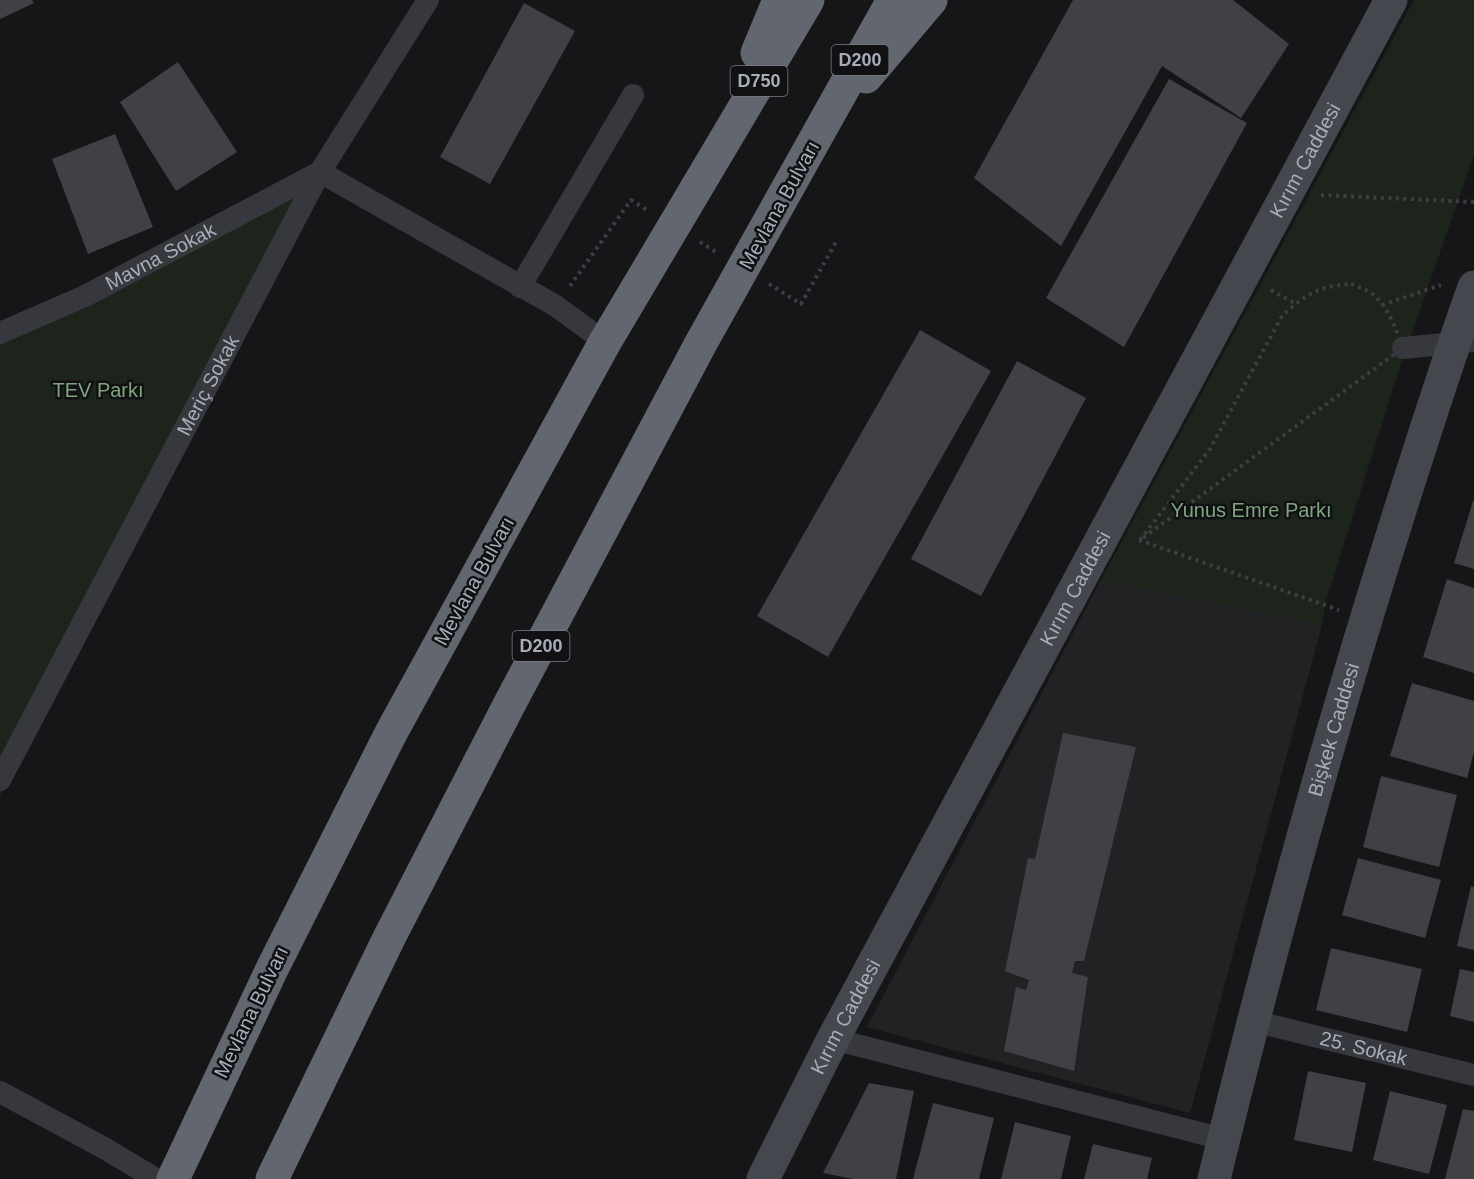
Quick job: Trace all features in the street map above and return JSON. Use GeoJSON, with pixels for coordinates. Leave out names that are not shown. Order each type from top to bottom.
{"type":"FeatureCollection","features":[{"type":"Feature","properties":{"kind":"highway"},"geometry":{"type":"LineString","coordinates":[[710,163],[779,0]]}},
{"type":"Feature","properties":{"kind":"highway","name":"Mevlana Bulvarı"},"geometry":{"type":"LineString","coordinates":[[174,1179],[272,969],[391,733],[605,342],[808,0]]}},
{"type":"Feature","properties":{"kind":"highway","name":"Mevlana Bulvarı"},"geometry":{"type":"LineString","coordinates":[[272,1179],[389,938],[509,705],[701,343],[893,0]]}},
{"type":"Feature","properties":{"kind":"highway"},"geometry":{"type":"LineString","coordinates":[[827,121],[931,0]]}},
{"type":"Feature","properties":{"kind":"street","name":"Meriç Sokak"},"geometry":{"type":"LineString","coordinates":[[0,780],[320,172],[428,0]]}},
{"type":"Feature","properties":{"kind":"street","name":"Kırım Caddesi"},"geometry":{"type":"LineString","coordinates":[[763,1179],[833,1039],[1391,0]]}},
{"type":"Feature","properties":{"kind":"street"},"geometry":{"type":"LineString","coordinates":[[520,287],[633,95]]}},
{"type":"Feature","properties":{"kind":"street"},"geometry":{"type":"LineString","coordinates":[[320,172],[556,306],[605,342]]}},
{"type":"Feature","properties":{"kind":"street","name":"Mavna Sokak"},"geometry":{"type":"LineString","coordinates":[[0,333],[85,296],[320,172]]}},
{"type":"Feature","properties":{"kind":"street","name":"Bişkek Caddesi"},"geometry":{"type":"LineString","coordinates":[[1214,1179],[1253,1020],[1319,774],[1365,620],[1464,342],[1459,286]]}},
{"type":"Feature","properties":{"kind":"street"},"geometry":{"type":"LineString","coordinates":[[1403,348],[1464,342]]}},
{"type":"Feature","properties":{"kind":"street","name":"25. Sokak"},"geometry":{"type":"LineString","coordinates":[[1253,1020],[1474,1075]]}},
{"type":"Feature","properties":{"kind":"street"},"geometry":{"type":"LineString","coordinates":[[833,1039],[1223,1139]]}},
{"type":"Feature","properties":{"kind":"street"},"geometry":{"type":"LineString","coordinates":[[0,1092],[156,1179]]}},
{"type":"Feature","properties":{"kind":"path"},"geometry":{"type":"LineString","coordinates":[[1288,193],[1474,202]]}},
{"type":"Feature","properties":{"kind":"path"},"geometry":{"type":"LineString","coordinates":[[556,306],[632,200]]}},
{"type":"Feature","properties":{"kind":"path"},"geometry":{"type":"LineString","coordinates":[[801,304],[836,243]]}},
{"type":"Feature","properties":{"kind":"path"},"geometry":{"type":"LineString","coordinates":[[1351,284],[1371,292],[1393,324],[1403,348],[1140,540],[1210,449],[1282,316],[1300,300],[1328,286],[1351,284]]}},
{"type":"Feature","properties":{"kind":"path"},"geometry":{"type":"LineString","coordinates":[[1382,305],[1459,286]]}},
{"type":"Feature","properties":{"kind":"path"},"geometry":{"type":"LineString","coordinates":[[1108,528],[1365,620]]}},
{"type":"Feature","properties":{"kind":"shaded area"},"geometry":{"type":"Polygon","coordinates":[[[1101,580],[1322,625],[1190,1113],[867,1027],[1101,580]]]}},
{"type":"Feature","properties":{"kind":"green space","name":"Yunus Emre Parkı"},"geometry":{"type":"Polygon","coordinates":[[[1414,0],[1474,0],[1474,155],[1397,376],[1325,604],[1322,625],[1101,580],[1414,0]]]}},
{"type":"Feature","properties":{"kind":"green space","name":"TEV Parkı"},"geometry":{"type":"Polygon","coordinates":[[[320,172],[0,796],[0,329],[320,172]]]}},
{"type":"Feature","properties":{"kind":"building"},"geometry":{"type":"Polygon","coordinates":[[[0,0],[32,0],[34,3],[0,19],[0,0]]]}},
{"type":"Feature","properties":{"kind":"building"},"geometry":{"type":"Polygon","coordinates":[[[1073,0],[1233,0],[1289,44],[1241,118],[1162,66],[1061,246],[974,178],[1073,0]]]}},
{"type":"Feature","properties":{"kind":"building"},"geometry":{"type":"Polygon","coordinates":[[[524,3],[575,31],[490,184],[440,157],[524,3]]]}},
{"type":"Feature","properties":{"kind":"building"},"geometry":{"type":"Polygon","coordinates":[[[178,62],[237,152],[176,191],[120,102],[178,62]]]}},
{"type":"Feature","properties":{"kind":"building"},"geometry":{"type":"Polygon","coordinates":[[[1169,79],[1247,123],[1124,347],[1046,298],[1169,79]]]}},
{"type":"Feature","properties":{"kind":"building"},"geometry":{"type":"Polygon","coordinates":[[[115,134],[153,227],[88,254],[52,159],[115,134]]]}},
{"type":"Feature","properties":{"kind":"building"},"geometry":{"type":"Polygon","coordinates":[[[920,330],[991,371],[828,657],[757,616],[920,330]]]}},
{"type":"Feature","properties":{"kind":"building"},"geometry":{"type":"Polygon","coordinates":[[[1017,361],[1086,398],[981,596],[911,559],[1017,361]]]}},
{"type":"Feature","properties":{"kind":"building"},"geometry":{"type":"Polygon","coordinates":[[[1474,501],[1474,569],[1454,563],[1474,501]]]}},
{"type":"Feature","properties":{"kind":"building"},"geometry":{"type":"Polygon","coordinates":[[[1447,579],[1474,588],[1474,673],[1423,657],[1447,579]]]}},
{"type":"Feature","properties":{"kind":"building"},"geometry":{"type":"Polygon","coordinates":[[[1412,683],[1474,701],[1474,752],[1467,778],[1390,756],[1412,683]]]}},
{"type":"Feature","properties":{"kind":"building"},"geometry":{"type":"Polygon","coordinates":[[[1063,733],[1136,747],[1084,961],[1075,961],[1072,973],[1088,977],[1074,1071],[1004,1051],[1016,987],[1026,990],[1029,980],[1005,971],[1028,858],[1035,859],[1063,733]]]}},
{"type":"Feature","properties":{"kind":"building"},"geometry":{"type":"Polygon","coordinates":[[[1381,776],[1457,795],[1439,867],[1363,847],[1381,776]]]}},
{"type":"Feature","properties":{"kind":"building"},"geometry":{"type":"Polygon","coordinates":[[[1358,858],[1441,880],[1425,938],[1342,915],[1358,858]]]}},
{"type":"Feature","properties":{"kind":"building"},"geometry":{"type":"Polygon","coordinates":[[[1471,886],[1474,887],[1474,950],[1457,946],[1471,886]]]}},
{"type":"Feature","properties":{"kind":"building"},"geometry":{"type":"Polygon","coordinates":[[[1331,948],[1422,969],[1407,1032],[1316,1010],[1331,948]]]}},
{"type":"Feature","properties":{"kind":"building"},"geometry":{"type":"Polygon","coordinates":[[[1460,969],[1474,972],[1474,1022],[1450,1016],[1460,969]]]}},
{"type":"Feature","properties":{"kind":"building"},"geometry":{"type":"Polygon","coordinates":[[[1308,1071],[1366,1083],[1352,1152],[1294,1140],[1308,1071]]]}},
{"type":"Feature","properties":{"kind":"building"},"geometry":{"type":"Polygon","coordinates":[[[869,1083],[914,1091],[896,1179],[853,1179],[823,1173],[869,1083]]]}},
{"type":"Feature","properties":{"kind":"building"},"geometry":{"type":"Polygon","coordinates":[[[1390,1091],[1447,1105],[1429,1174],[1373,1160],[1390,1091]]]}},
{"type":"Feature","properties":{"kind":"building"},"geometry":{"type":"Polygon","coordinates":[[[933,1103],[994,1118],[979,1179],[913,1179],[933,1103]]]}},
{"type":"Feature","properties":{"kind":"building"},"geometry":{"type":"Polygon","coordinates":[[[1463,1109],[1474,1111],[1474,1179],[1445,1179],[1463,1109]]]}},
{"type":"Feature","properties":{"kind":"building"},"geometry":{"type":"Polygon","coordinates":[[[1015,1122],[1071,1136],[1061,1179],[1001,1179],[1015,1122]]]}},
{"type":"Feature","properties":{"kind":"building"},"geometry":{"type":"Polygon","coordinates":[[[1093,1144],[1152,1158],[1147,1179],[1084,1179],[1093,1144]]]}}]}
